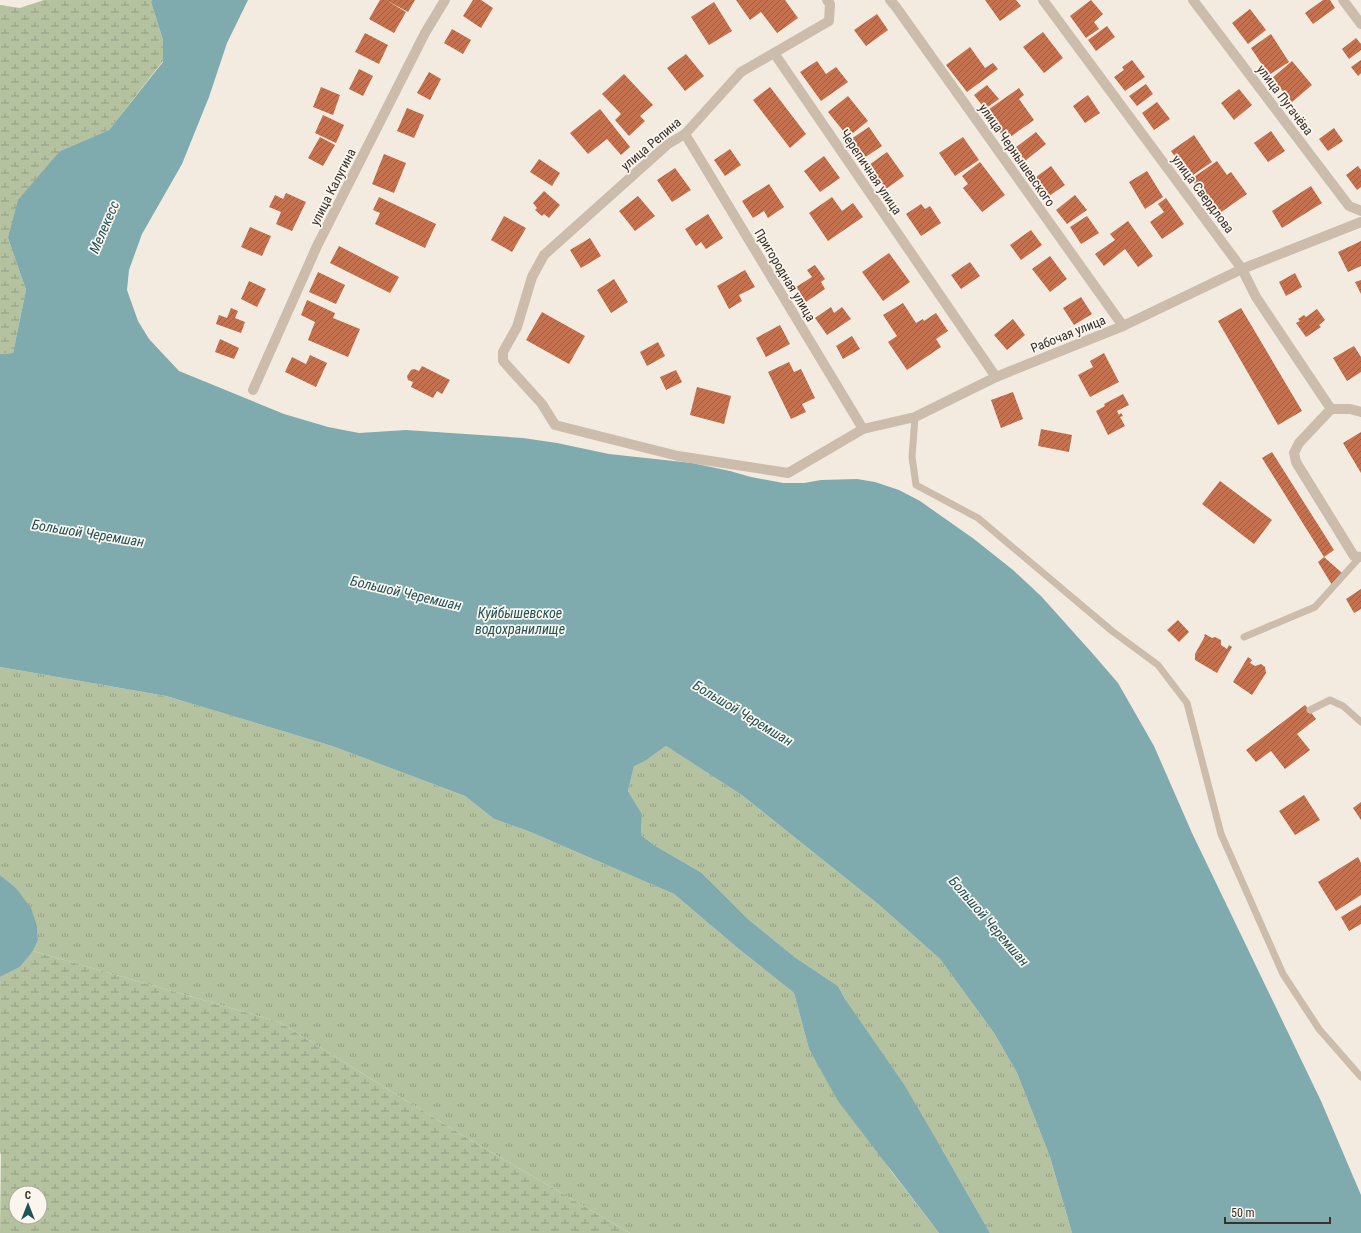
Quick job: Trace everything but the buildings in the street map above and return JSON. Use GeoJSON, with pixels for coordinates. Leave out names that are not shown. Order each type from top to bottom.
{"type":"FeatureCollection","features":[{"type":"Feature","properties":{"kind":"street","name":"улица Калугина"},"geometry":{"type":"LineString","coordinates":[[253,390],[317,246],[425,33],[445,0]]}},
{"type":"Feature","properties":{"kind":"street"},"geometry":{"type":"LineString","coordinates":[[774,53],[829,21],[830,4],[827,0]]}},
{"type":"Feature","properties":{"kind":"street","name":"улица Чернышевского"},"geometry":{"type":"LineString","coordinates":[[890,0],[1123,326]]}},
{"type":"Feature","properties":{"kind":"street","name":"улица Свердлова"},"geometry":{"type":"LineString","coordinates":[[1043,0],[1242,268],[1256,297],[1331,409]]}},
{"type":"Feature","properties":{"kind":"street","name":"улица Пугачёва"},"geometry":{"type":"LineString","coordinates":[[1193,0],[1349,206],[1361,211]]}},
{"type":"Feature","properties":{"kind":"street"},"geometry":{"type":"LineString","coordinates":[[1343,0],[1361,24]]}},
{"type":"Feature","properties":{"kind":"street","name":"улица Репина"},"geometry":{"type":"LineString","coordinates":[[774,53],[741,72],[686,134],[668,144],[544,256],[532,277],[517,327],[503,352],[504,361],[542,404],[555,425],[678,456],[788,473]]}},
{"type":"Feature","properties":{"kind":"street","name":"Черепичная улица"},"geometry":{"type":"LineString","coordinates":[[774,53],[996,377]]}},
{"type":"Feature","properties":{"kind":"street","name":"Пригородная улица"},"geometry":{"type":"LineString","coordinates":[[686,134],[863,429]]}},
{"type":"Feature","properties":{"kind":"street","name":"Рабочая улица"},"geometry":{"type":"LineString","coordinates":[[788,473],[863,429],[915,417],[996,377],[1123,326],[1242,268],[1361,222]]}},
{"type":"Feature","properties":{"kind":"street"},"geometry":{"type":"LineString","coordinates":[[1360,557],[1354,556],[1296,462],[1294,452],[1299,442],[1331,409],[1350,409],[1361,412]]}},
{"type":"Feature","properties":{"kind":"lane"},"geometry":{"type":"LineString","coordinates":[[915,417],[912,457],[916,485],[978,518],[1112,631],[1158,665],[1187,702],[1221,834],[1283,974],[1320,1028],[1361,1077]]}},
{"type":"Feature","properties":{"kind":"lane"},"geometry":{"type":"LineString","coordinates":[[1244,637],[1315,607],[1360,557]]}},
{"type":"Feature","properties":{"kind":"lane"},"geometry":{"type":"LineString","coordinates":[[1310,710],[1330,700],[1343,706],[1361,722]]}},
{"type":"Feature","properties":{"kind":"green space"},"geometry":{"type":"Polygon","coordinates":[[[44,0],[152,0],[151,2],[163,40],[163,61],[109,130],[60,151],[8,238],[26,290],[13,353],[0,354],[0,5],[20,8],[44,0]]]}},
{"type":"Feature","properties":{"kind":"green space"},"geometry":{"type":"Polygon","coordinates":[[[0,667],[166,696],[332,746],[465,796],[494,819],[528,831],[674,894],[794,993],[809,1049],[891,1171],[939,1233],[630,1233],[467,1138],[279,1022],[33,951],[38,940],[37,926],[15,887],[0,875],[0,667]]]}},
{"type":"Feature","properties":{"kind":"green space"},"geometry":{"type":"Polygon","coordinates":[[[666,746],[743,796],[878,904],[940,959],[994,1033],[1017,1073],[1050,1157],[1072,1233],[990,1233],[943,1151],[838,986],[796,958],[748,919],[702,873],[654,845],[641,835],[642,814],[628,791],[634,765],[645,761],[666,746]]]}},
{"type":"Feature","properties":{"kind":"green space"},"geometry":{"type":"Polygon","coordinates":[[[33,951],[279,1022],[467,1138],[630,1233],[0,1233],[0,977],[20,967],[33,951]]]}},
{"type":"Feature","properties":{"kind":"water","name":"Куйбышевское водохранилище"},"geometry":{"type":"Polygon","coordinates":[[[152,0],[248,0],[227,43],[209,97],[182,164],[142,234],[129,270],[127,290],[138,321],[149,339],[179,371],[284,414],[328,427],[359,433],[406,430],[523,438],[557,443],[609,454],[692,463],[783,483],[857,479],[875,482],[899,490],[920,501],[974,539],[1013,570],[1041,596],[1093,654],[1118,683],[1154,746],[1192,833],[1321,1101],[1361,1195],[1361,1233],[1072,1233],[1050,1157],[1017,1073],[994,1033],[940,959],[878,904],[743,796],[666,746],[645,761],[634,766],[628,791],[642,814],[641,835],[654,845],[702,873],[748,919],[796,958],[838,986],[845,999],[905,1086],[990,1233],[939,1233],[838,1101],[809,1049],[794,993],[674,894],[528,831],[494,819],[465,796],[332,746],[166,696],[0,667],[0,354],[13,353],[26,290],[8,238],[18,200],[60,151],[109,130],[163,62],[163,40],[151,2],[152,0]]]}},
{"type":"Feature","properties":{"kind":"water"},"geometry":{"type":"Polygon","coordinates":[[[0,875],[15,887],[31,908],[37,926],[38,940],[33,951],[20,967],[0,977],[0,875]]]}},
{"type":"Feature","properties":{"kind":"water label","name":"Мелекесс"},"geometry":{"type":"Point","coordinates":[104,227]}},
{"type":"Feature","properties":{"kind":"water label","name":"Большой Черемшан"},"geometry":{"type":"Point","coordinates":[88,533]}},
{"type":"Feature","properties":{"kind":"water label","name":"Большой Черемшан"},"geometry":{"type":"Point","coordinates":[406,593]}},
{"type":"Feature","properties":{"kind":"water label","name":"Большой Черемшан"},"geometry":{"type":"Point","coordinates":[743,713]}},
{"type":"Feature","properties":{"kind":"water label","name":"Большой Черемшан"},"geometry":{"type":"Point","coordinates":[989,921]}}]}
